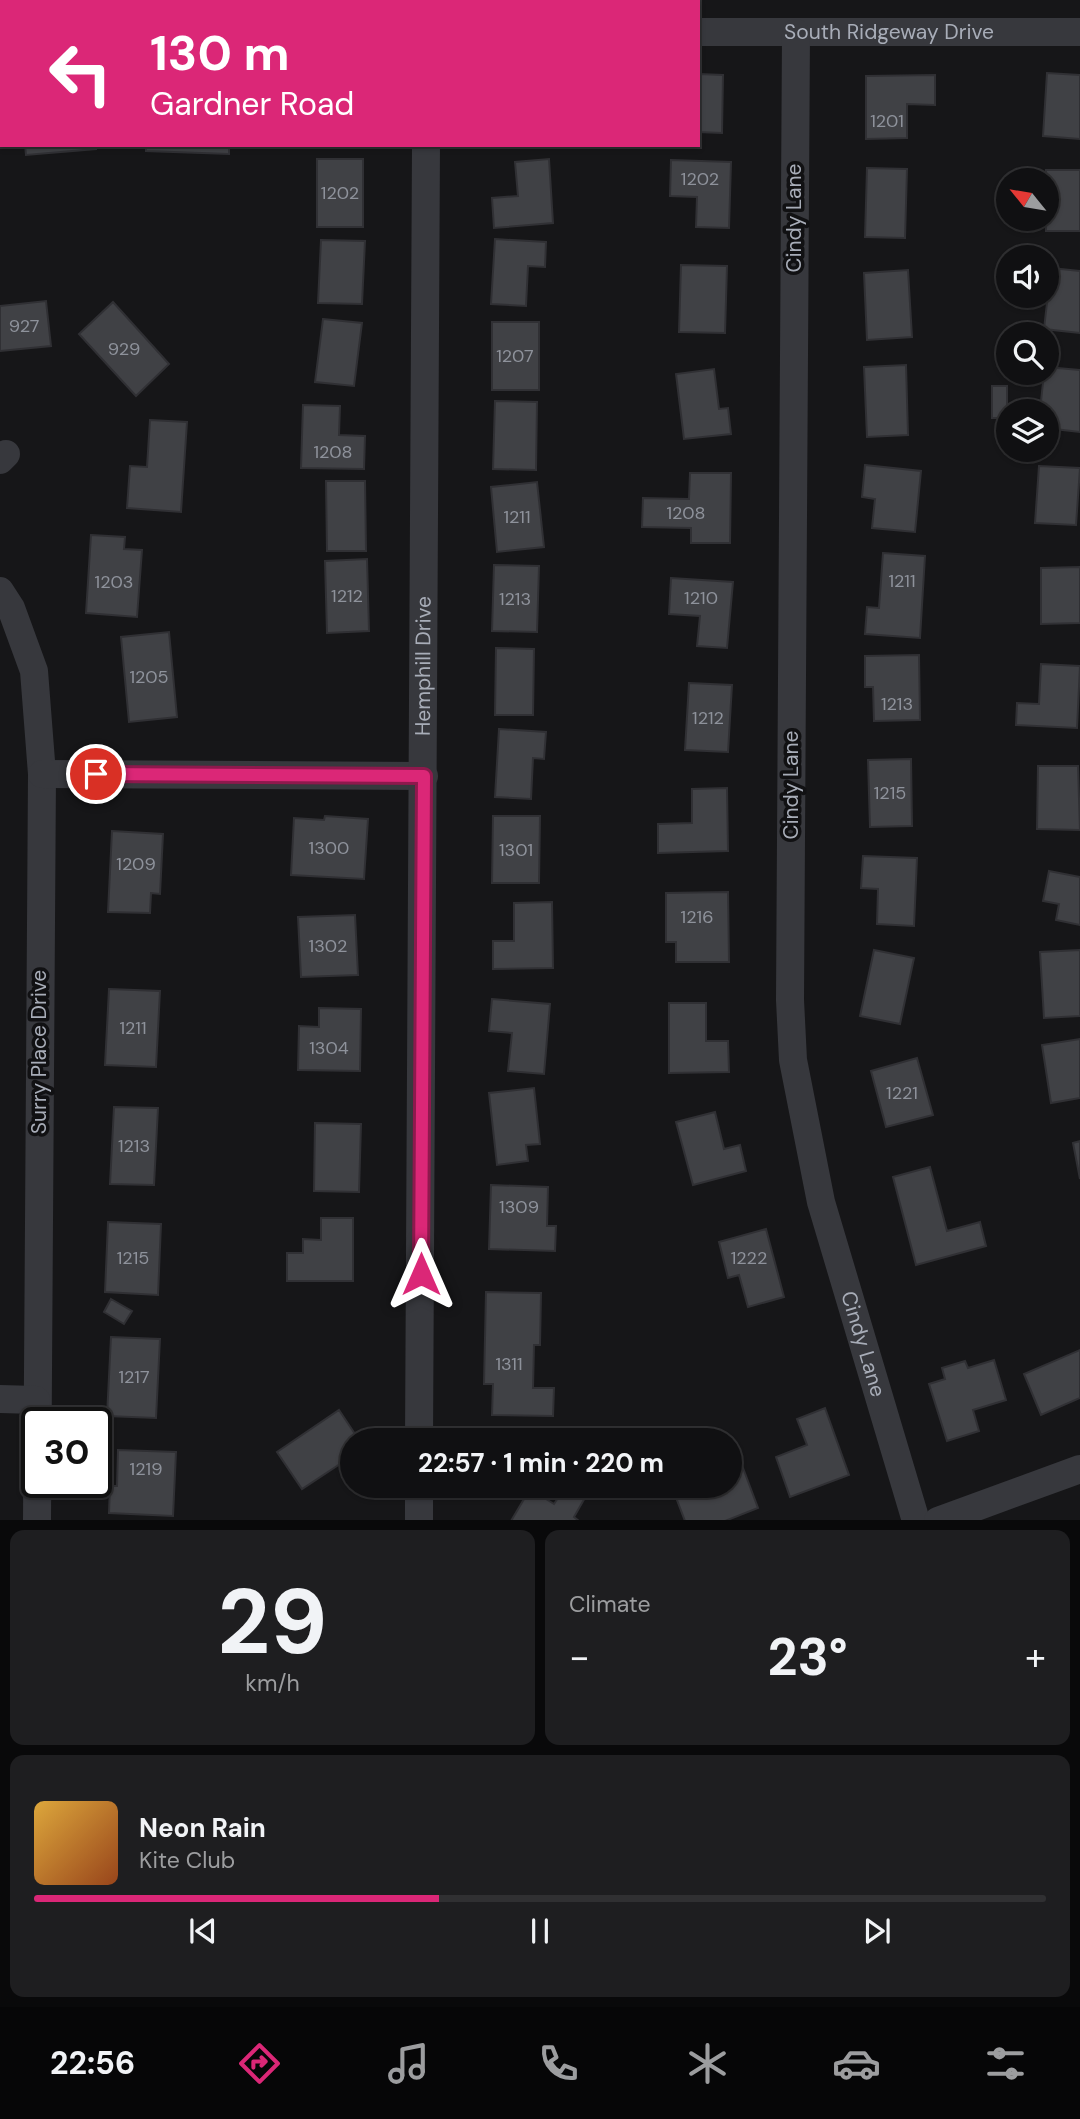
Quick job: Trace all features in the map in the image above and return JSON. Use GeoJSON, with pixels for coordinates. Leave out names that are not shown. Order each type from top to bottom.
{"type":"FeatureCollection","features":[{"type":"Feature","properties":{"kind":"street","name":"South Ridgeway Drive"},"geometry":{"type":"LineString","coordinates":[[700,32],[1080,32]]}},
{"type":"Feature","properties":{"kind":"street","name":"Cindy Lane"},"geometry":{"type":"LineString","coordinates":[[796,33],[790,986],[793,1060],[821,1202],[916,1520]]}},
{"type":"Feature","properties":{"kind":"street","name":"Hemphill Drive"},"geometry":{"type":"LineString","coordinates":[[419,1428],[426,147]]}},
{"type":"Feature","properties":{"kind":"street","name":"Surry Place Drive"},"geometry":{"type":"LineString","coordinates":[[0,592],[11,608],[34,671],[42,774],[37,1520]]}},
{"type":"Feature","properties":{"kind":"street"},"geometry":{"type":"LineString","coordinates":[[42,774],[424,776]]}},
{"type":"Feature","properties":{"kind":"street"},"geometry":{"type":"LineString","coordinates":[[0,1399],[36,1400]]}},
{"type":"Feature","properties":{"kind":"street"},"geometry":{"type":"LineString","coordinates":[[941,1520],[1080,1469]]}},
{"type":"Feature","properties":{"kind":"street"},"geometry":{"type":"LineString","coordinates":[[419,1498],[419,1520]]}},
{"type":"Feature","properties":{"kind":"building"},"geometry":{"type":"Polygon","coordinates":[[[1047,73],[1080,75],[1080,139],[1043,136],[1047,73]]]}},
{"type":"Feature","properties":{"kind":"building"},"geometry":{"type":"Polygon","coordinates":[[[700,74],[723,75],[722,133],[700,132],[700,74]]]}},
{"type":"Feature","properties":{"kind":"building"},"geometry":{"type":"Polygon","coordinates":[[[935,75],[935,105],[907,104],[907,138],[866,139],[866,76],[935,75]]]}},
{"type":"Feature","properties":{"kind":"building"},"geometry":{"type":"Polygon","coordinates":[[[25,147],[96,147],[96,149],[26,155],[25,147]]]}},
{"type":"Feature","properties":{"kind":"building"},"geometry":{"type":"Polygon","coordinates":[[[146,147],[229,147],[229,154],[146,151],[146,147]]]}},
{"type":"Feature","properties":{"kind":"building"},"geometry":{"type":"Polygon","coordinates":[[[317,159],[363,159],[363,227],[317,227],[317,159]]]}},
{"type":"Feature","properties":{"kind":"building"},"geometry":{"type":"Polygon","coordinates":[[[549,159],[553,223],[494,228],[492,198],[518,196],[515,162],[549,159]]]}},
{"type":"Feature","properties":{"kind":"building"},"geometry":{"type":"Polygon","coordinates":[[[671,160],[731,162],[729,228],[696,227],[697,197],[670,196],[671,160]]]}},
{"type":"Feature","properties":{"kind":"building"},"geometry":{"type":"Polygon","coordinates":[[[867,168],[907,169],[905,238],[865,237],[867,168]]]}},
{"type":"Feature","properties":{"kind":"building"},"geometry":{"type":"Polygon","coordinates":[[[1059,170],[1080,170],[1080,231],[1059,231],[1059,170]]]}},
{"type":"Feature","properties":{"kind":"building"},"geometry":{"type":"Polygon","coordinates":[[[495,239],[546,242],[545,267],[528,266],[526,306],[491,304],[495,239]]]}},
{"type":"Feature","properties":{"kind":"building"},"geometry":{"type":"Polygon","coordinates":[[[321,240],[365,241],[362,304],[318,303],[321,240]]]}},
{"type":"Feature","properties":{"kind":"building"},"geometry":{"type":"Polygon","coordinates":[[[681,265],[727,266],[725,333],[679,332],[681,265]]]}},
{"type":"Feature","properties":{"kind":"building"},"geometry":{"type":"Polygon","coordinates":[[[1059,269],[1080,271],[1080,333],[1059,331],[1059,322],[1045,322],[1046,308],[1059,308],[1059,269]]]}},
{"type":"Feature","properties":{"kind":"building"},"geometry":{"type":"Polygon","coordinates":[[[908,270],[912,337],[867,340],[864,273],[908,270]]]}},
{"type":"Feature","properties":{"kind":"building"},"geometry":{"type":"Polygon","coordinates":[[[46,301],[51,346],[0,351],[0,306],[46,301]]]}},
{"type":"Feature","properties":{"kind":"building"},"geometry":{"type":"Polygon","coordinates":[[[113,302],[169,364],[136,396],[79,334],[113,302]]]}},
{"type":"Feature","properties":{"kind":"building"},"geometry":{"type":"Polygon","coordinates":[[[323,319],[362,323],[354,386],[315,382],[323,319]]]}},
{"type":"Feature","properties":{"kind":"building"},"geometry":{"type":"Polygon","coordinates":[[[492,322],[539,322],[539,390],[492,390],[492,322]]]}},
{"type":"Feature","properties":{"kind":"building"},"geometry":{"type":"Polygon","coordinates":[[[906,365],[908,435],[867,437],[864,367],[906,365]]]}},
{"type":"Feature","properties":{"kind":"building"},"geometry":{"type":"Polygon","coordinates":[[[1059,368],[1080,370],[1080,432],[1059,430],[1059,399],[1041,399],[1043,385],[1059,385],[1059,368]]]}},
{"type":"Feature","properties":{"kind":"building"},"geometry":{"type":"Polygon","coordinates":[[[714,369],[719,409],[728,408],[731,434],[684,439],[676,374],[714,369]]]}},
{"type":"Feature","properties":{"kind":"building"},"geometry":{"type":"Polygon","coordinates":[[[992,386],[1007,386],[1007,399],[996,399],[996,418],[992,418],[992,386]]]}},
{"type":"Feature","properties":{"kind":"building"},"geometry":{"type":"Polygon","coordinates":[[[495,401],[537,402],[536,470],[493,469],[495,401]]]}},
{"type":"Feature","properties":{"kind":"building"},"geometry":{"type":"Polygon","coordinates":[[[303,405],[340,406],[339,435],[365,436],[364,469],[301,468],[303,405]]]}},
{"type":"Feature","properties":{"kind":"building"},"geometry":{"type":"Polygon","coordinates":[[[150,420],[187,422],[181,512],[127,508],[130,466],[147,467],[150,420]]]}},
{"type":"Feature","properties":{"kind":"building"},"geometry":{"type":"Polygon","coordinates":[[[865,465],[921,471],[915,532],[872,528],[875,499],[862,497],[865,465]]]}},
{"type":"Feature","properties":{"kind":"building"},"geometry":{"type":"Polygon","coordinates":[[[1039,466],[1080,468],[1076,525],[1035,523],[1039,466]]]}},
{"type":"Feature","properties":{"kind":"building"},"geometry":{"type":"Polygon","coordinates":[[[690,473],[731,473],[730,543],[691,543],[691,528],[642,527],[643,498],[689,499],[690,473]]]}},
{"type":"Feature","properties":{"kind":"building"},"geometry":{"type":"Polygon","coordinates":[[[326,481],[365,481],[366,551],[327,551],[326,481]]]}},
{"type":"Feature","properties":{"kind":"building"},"geometry":{"type":"Polygon","coordinates":[[[537,482],[544,547],[497,552],[491,487],[537,482]]]}},
{"type":"Feature","properties":{"kind":"building"},"geometry":{"type":"Polygon","coordinates":[[[91,535],[125,537],[124,549],[142,550],[137,617],[86,613],[91,535]]]}},
{"type":"Feature","properties":{"kind":"building"},"geometry":{"type":"Polygon","coordinates":[[[883,553],[925,556],[920,638],[865,634],[867,607],[879,608],[883,553]]]}},
{"type":"Feature","properties":{"kind":"building"},"geometry":{"type":"Polygon","coordinates":[[[367,559],[369,631],[327,633],[325,561],[367,559]]]}},
{"type":"Feature","properties":{"kind":"building"},"geometry":{"type":"Polygon","coordinates":[[[494,565],[539,566],[537,632],[492,631],[494,565]]]}},
{"type":"Feature","properties":{"kind":"building"},"geometry":{"type":"Polygon","coordinates":[[[1080,567],[1080,623],[1041,624],[1041,568],[1080,567]]]}},
{"type":"Feature","properties":{"kind":"building"},"geometry":{"type":"Polygon","coordinates":[[[671,578],[733,582],[727,648],[697,646],[700,616],[669,614],[671,578]]]}},
{"type":"Feature","properties":{"kind":"building"},"geometry":{"type":"Polygon","coordinates":[[[169,632],[177,717],[129,722],[121,637],[169,632]]]}},
{"type":"Feature","properties":{"kind":"building"},"geometry":{"type":"Polygon","coordinates":[[[496,648],[534,649],[533,715],[495,715],[496,648]]]}},
{"type":"Feature","properties":{"kind":"building"},"geometry":{"type":"Polygon","coordinates":[[[919,655],[920,720],[874,721],[873,687],[865,687],[865,656],[919,655]]]}},
{"type":"Feature","properties":{"kind":"building"},"geometry":{"type":"Polygon","coordinates":[[[1041,664],[1080,666],[1077,728],[1016,725],[1017,703],[1039,704],[1041,664]]]}},
{"type":"Feature","properties":{"kind":"building"},"geometry":{"type":"Polygon","coordinates":[[[689,683],[732,685],[728,752],[685,750],[689,683]]]}},
{"type":"Feature","properties":{"kind":"building"},"geometry":{"type":"Polygon","coordinates":[[[499,729],[546,732],[544,759],[533,758],[531,799],[495,797],[499,729]]]}},
{"type":"Feature","properties":{"kind":"building"},"geometry":{"type":"Polygon","coordinates":[[[911,759],[912,826],[870,827],[868,760],[911,759]]]}},
{"type":"Feature","properties":{"kind":"building"},"geometry":{"type":"Polygon","coordinates":[[[1038,766],[1078,766],[1080,830],[1037,829],[1038,766]]]}},
{"type":"Feature","properties":{"kind":"building"},"geometry":{"type":"Polygon","coordinates":[[[727,788],[728,851],[658,853],[658,824],[692,823],[692,789],[727,788]]]}},
{"type":"Feature","properties":{"kind":"building"},"geometry":{"type":"Polygon","coordinates":[[[325,816],[368,819],[364,879],[291,875],[294,818],[324,820],[325,816]]]}},
{"type":"Feature","properties":{"kind":"building"},"geometry":{"type":"Polygon","coordinates":[[[493,816],[540,816],[539,883],[492,883],[493,816]]]}},
{"type":"Feature","properties":{"kind":"building"},"geometry":{"type":"Polygon","coordinates":[[[112,831],[163,834],[160,894],[151,893],[150,913],[108,912],[112,831]]]}},
{"type":"Feature","properties":{"kind":"building"},"geometry":{"type":"Polygon","coordinates":[[[863,856],[917,858],[914,926],[877,924],[878,889],[861,888],[863,856]]]}},
{"type":"Feature","properties":{"kind":"building"},"geometry":{"type":"Polygon","coordinates":[[[1049,871],[1080,877],[1080,925],[1056,920],[1059,904],[1043,901],[1049,871]]]}},
{"type":"Feature","properties":{"kind":"building"},"geometry":{"type":"Polygon","coordinates":[[[728,892],[729,962],[676,962],[676,942],[666,942],[666,893],[728,892]]]}},
{"type":"Feature","properties":{"kind":"building"},"geometry":{"type":"Polygon","coordinates":[[[552,902],[553,968],[493,969],[493,941],[514,941],[514,903],[552,902]]]}},
{"type":"Feature","properties":{"kind":"building"},"geometry":{"type":"Polygon","coordinates":[[[355,915],[358,975],[301,977],[298,917],[355,915]]]}},
{"type":"Feature","properties":{"kind":"building"},"geometry":{"type":"Polygon","coordinates":[[[874,950],[914,958],[900,1024],[860,1016],[874,950]]]}},
{"type":"Feature","properties":{"kind":"building"},"geometry":{"type":"Polygon","coordinates":[[[1080,950],[1080,1016],[1044,1018],[1040,952],[1080,950]]]}},
{"type":"Feature","properties":{"kind":"building"},"geometry":{"type":"Polygon","coordinates":[[[109,989],[160,991],[156,1067],[105,1065],[109,989]]]}},
{"type":"Feature","properties":{"kind":"building"},"geometry":{"type":"Polygon","coordinates":[[[492,999],[550,1004],[544,1074],[508,1071],[512,1033],[489,1031],[492,999]]]}},
{"type":"Feature","properties":{"kind":"building"},"geometry":{"type":"Polygon","coordinates":[[[669,1003],[706,1003],[706,1041],[728,1041],[729,1072],[669,1073],[669,1003]]]}},
{"type":"Feature","properties":{"kind":"building"},"geometry":{"type":"Polygon","coordinates":[[[319,1008],[361,1009],[360,1071],[298,1070],[299,1026],[319,1027],[319,1008]]]}},
{"type":"Feature","properties":{"kind":"building"},"geometry":{"type":"Polygon","coordinates":[[[1080,1039],[1080,1098],[1051,1103],[1042,1045],[1080,1039]]]}},
{"type":"Feature","properties":{"kind":"building"},"geometry":{"type":"Polygon","coordinates":[[[917,1058],[933,1115],[886,1127],[871,1071],[917,1058]]]}},
{"type":"Feature","properties":{"kind":"building"},"geometry":{"type":"Polygon","coordinates":[[[534,1088],[540,1144],[526,1145],[528,1161],[497,1165],[489,1093],[534,1088]]]}},
{"type":"Feature","properties":{"kind":"building"},"geometry":{"type":"Polygon","coordinates":[[[114,1107],[158,1108],[154,1185],[110,1184],[114,1107]]]}},
{"type":"Feature","properties":{"kind":"building"},"geometry":{"type":"Polygon","coordinates":[[[715,1112],[724,1149],[740,1145],[746,1171],[693,1185],[676,1122],[715,1112]]]}},
{"type":"Feature","properties":{"kind":"building"},"geometry":{"type":"Polygon","coordinates":[[[315,1123],[361,1124],[359,1192],[314,1191],[315,1123]]]}},
{"type":"Feature","properties":{"kind":"building"},"geometry":{"type":"Polygon","coordinates":[[[1080,1141],[1080,1179],[1073,1143],[1080,1141]]]}},
{"type":"Feature","properties":{"kind":"building"},"geometry":{"type":"Polygon","coordinates":[[[930,1167],[947,1231],[980,1222],[986,1246],[916,1265],[893,1177],[930,1167]]]}},
{"type":"Feature","properties":{"kind":"building"},"geometry":{"type":"Polygon","coordinates":[[[491,1185],[548,1187],[547,1226],[556,1226],[555,1251],[489,1249],[491,1185]]]}},
{"type":"Feature","properties":{"kind":"building"},"geometry":{"type":"Polygon","coordinates":[[[321,1218],[353,1218],[353,1281],[287,1281],[287,1253],[303,1253],[303,1239],[321,1240],[321,1218]]]}},
{"type":"Feature","properties":{"kind":"building"},"geometry":{"type":"Polygon","coordinates":[[[108,1222],[161,1224],[158,1295],[105,1292],[108,1222]]]}},
{"type":"Feature","properties":{"kind":"building"},"geometry":{"type":"Polygon","coordinates":[[[766,1229],[784,1297],[748,1307],[739,1275],[728,1278],[719,1242],[766,1229]]]}},
{"type":"Feature","properties":{"kind":"building"},"geometry":{"type":"Polygon","coordinates":[[[486,1292],[541,1293],[540,1345],[534,1345],[533,1388],[554,1388],[553,1416],[492,1415],[493,1384],[484,1384],[486,1292]]]}},
{"type":"Feature","properties":{"kind":"building"},"geometry":{"type":"Polygon","coordinates":[[[111,1299],[132,1311],[124,1324],[104,1312],[111,1299]]]}},
{"type":"Feature","properties":{"kind":"building"},"geometry":{"type":"Polygon","coordinates":[[[111,1337],[160,1339],[156,1418],[112,1416],[112,1407],[107,1407],[111,1337]]]}},
{"type":"Feature","properties":{"kind":"building"},"geometry":{"type":"Polygon","coordinates":[[[1080,1350],[1080,1398],[1041,1415],[1024,1374],[1080,1350]]]}},
{"type":"Feature","properties":{"kind":"building"},"geometry":{"type":"Polygon","coordinates":[[[994,1360],[1006,1400],[973,1410],[979,1431],[947,1441],[929,1384],[945,1379],[942,1368],[965,1361],[968,1368],[994,1360]]]}},
{"type":"Feature","properties":{"kind":"building"},"geometry":{"type":"Polygon","coordinates":[[[825,1408],[849,1475],[790,1497],[776,1457],[807,1445],[797,1419],[825,1408]]]}},
{"type":"Feature","properties":{"kind":"building"},"geometry":{"type":"Polygon","coordinates":[[[339,1410],[351,1428],[340,1428],[340,1464],[302,1489],[277,1452],[339,1410]]]}},
{"type":"Feature","properties":{"kind":"building"},"geometry":{"type":"Polygon","coordinates":[[[118,1450],[176,1452],[173,1516],[109,1513],[112,1486],[117,1486],[118,1450]]]}},
{"type":"Feature","properties":{"kind":"building"},"geometry":{"type":"Polygon","coordinates":[[[742,1465],[758,1508],[728,1520],[685,1520],[676,1498],[742,1498],[742,1465]]]}},
{"type":"Feature","properties":{"kind":"building"},"geometry":{"type":"Polygon","coordinates":[[[525,1498],[544,1498],[554,1504],[558,1498],[585,1498],[574,1517],[578,1520],[512,1520],[525,1498]]]}},
{"type":"Feature","properties":{"kind":"route"},"geometry":{"type":"LineString","coordinates":[[96,774],[424,776],[421,1274]]}}]}
